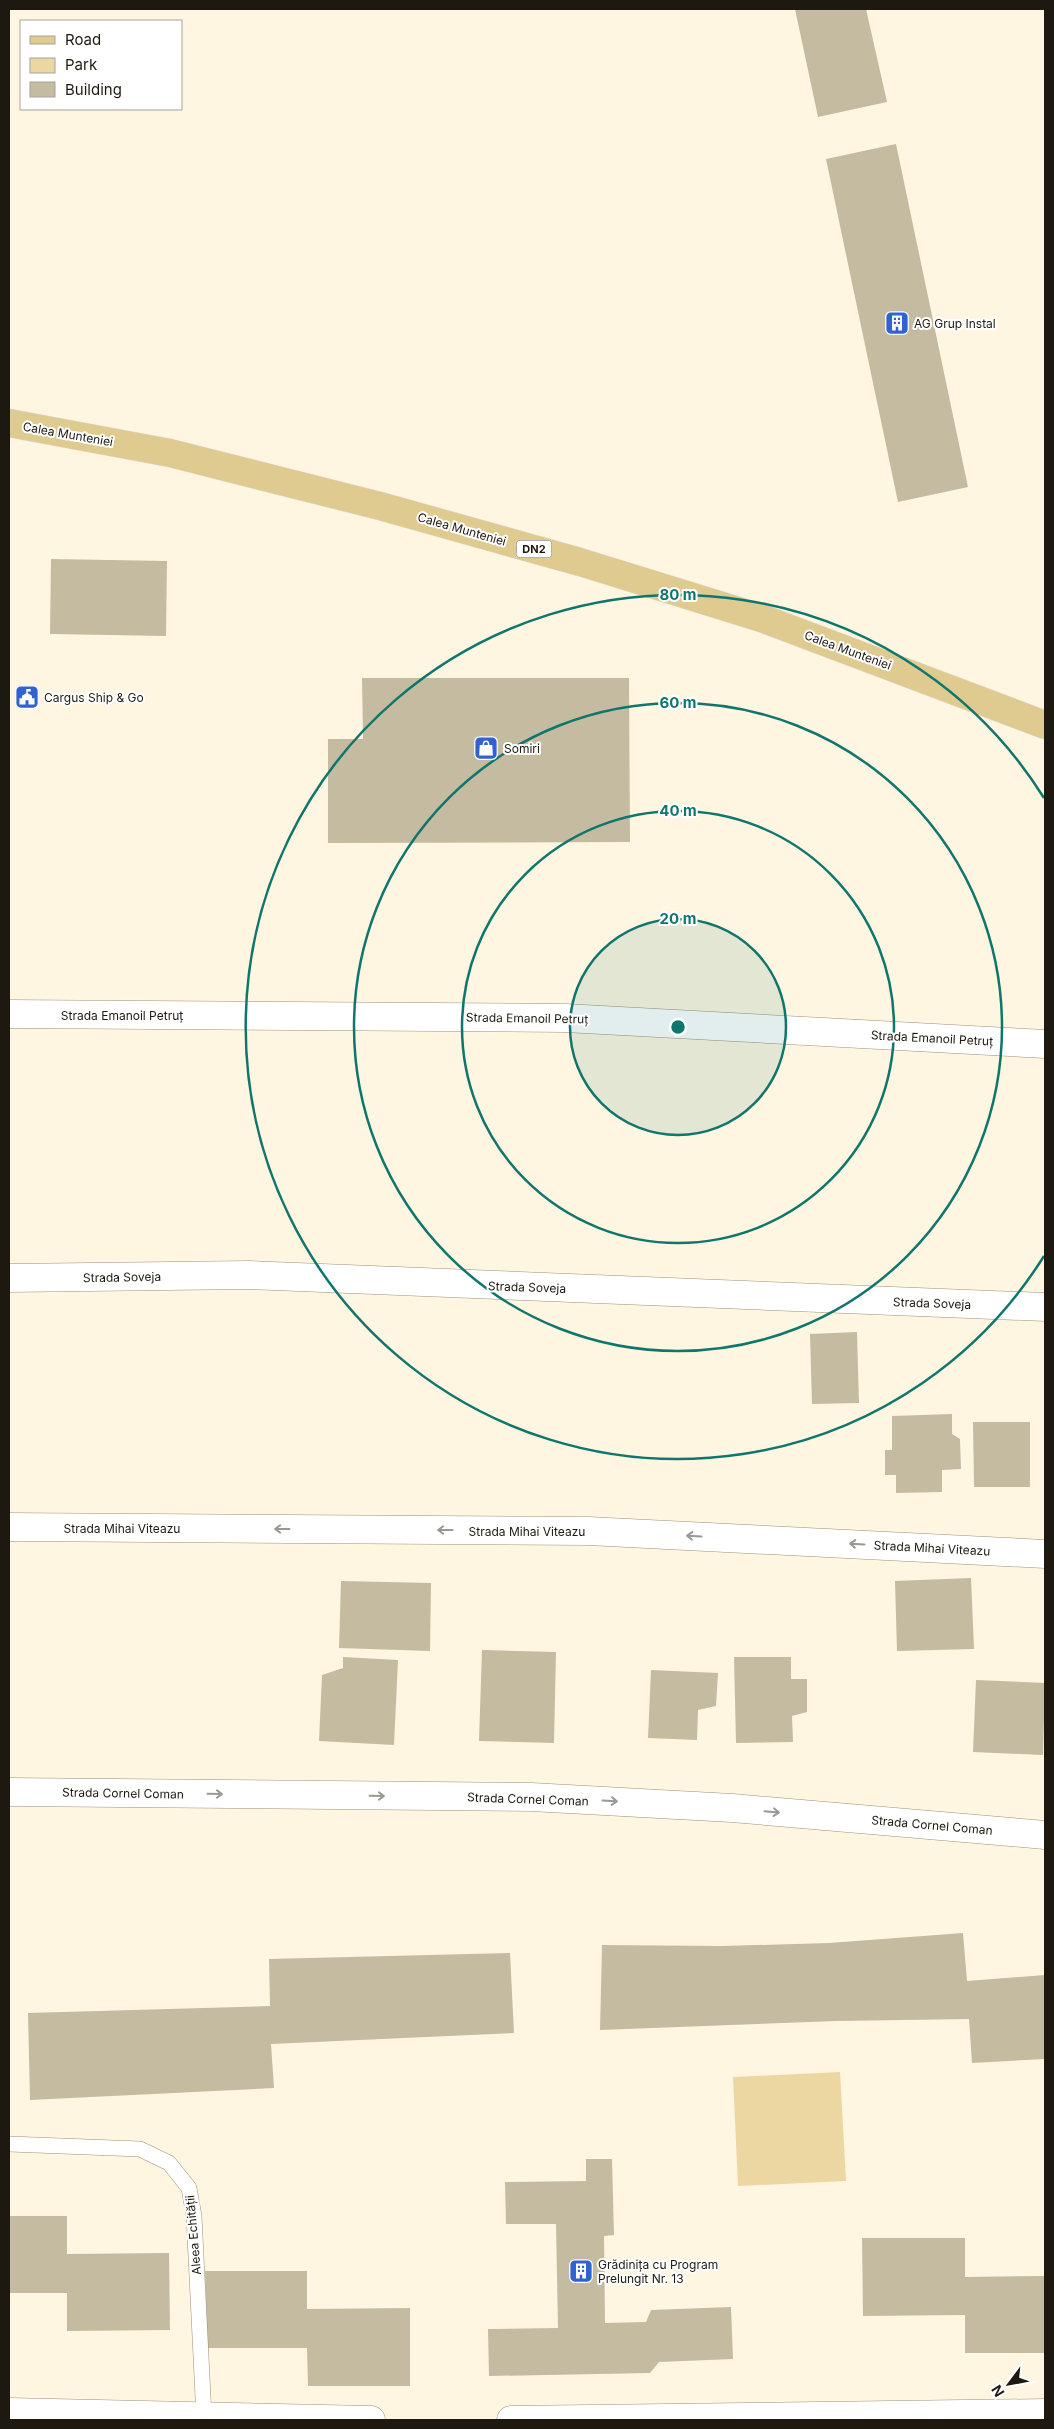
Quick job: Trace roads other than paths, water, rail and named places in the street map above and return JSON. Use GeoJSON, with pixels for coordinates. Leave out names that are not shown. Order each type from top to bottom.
{"type":"FeatureCollection","features":[{"type":"Feature","properties":{"kind":"main road","name":"Calea Munteniei"},"geometry":{"type":"LineString","coordinates":[[9,423],[170,453],[380,506],[580,562],[764,619],[1045,725]]}},
{"type":"Feature","properties":{"kind":"street","name":"Strada Emanoil Petruț"},"geometry":{"type":"LineString","coordinates":[[9,1014],[565,1018],[1045,1044]]}},
{"type":"Feature","properties":{"kind":"street","name":"Strada Soveja"},"geometry":{"type":"LineString","coordinates":[[9,1278],[248,1275],[1045,1307]]}},
{"type":"Feature","properties":{"kind":"street","name":"Strada Mihai Viteazu"},"geometry":{"type":"LineString","coordinates":[[9,1527],[588,1531],[1045,1554]]}},
{"type":"Feature","properties":{"kind":"street","name":"Strada Cornel Coman"},"geometry":{"type":"LineString","coordinates":[[9,1792],[531,1797],[732,1808],[1045,1835]]}},
{"type":"Feature","properties":{"kind":"street"},"geometry":{"type":"LineString","coordinates":[[9,2412],[204,2418],[371,2420]]}},
{"type":"Feature","properties":{"kind":"street"},"geometry":{"type":"LineString","coordinates":[[511,2420],[1045,2413]]}},
{"type":"Feature","properties":{"kind":"lane","name":"Aleea Echității"},"geometry":{"type":"LineString","coordinates":[[9,2144],[140,2149],[169,2163],[189,2188],[194,2216],[204,2418]]}},
{"type":"Feature","properties":{"kind":"place","name":"AG Grup Instal"},"geometry":{"type":"Point","coordinates":[897,323]}},
{"type":"Feature","properties":{"kind":"place","name":"Cargus Ship & Go"},"geometry":{"type":"Point","coordinates":[27,697]}},
{"type":"Feature","properties":{"kind":"place","name":"Somiri"},"geometry":{"type":"Point","coordinates":[486,748]}},
{"type":"Feature","properties":{"kind":"place","name":"Grădinița cu Program Prelungit Nr. 13"},"geometry":{"type":"Point","coordinates":[581,2271]}}]}
